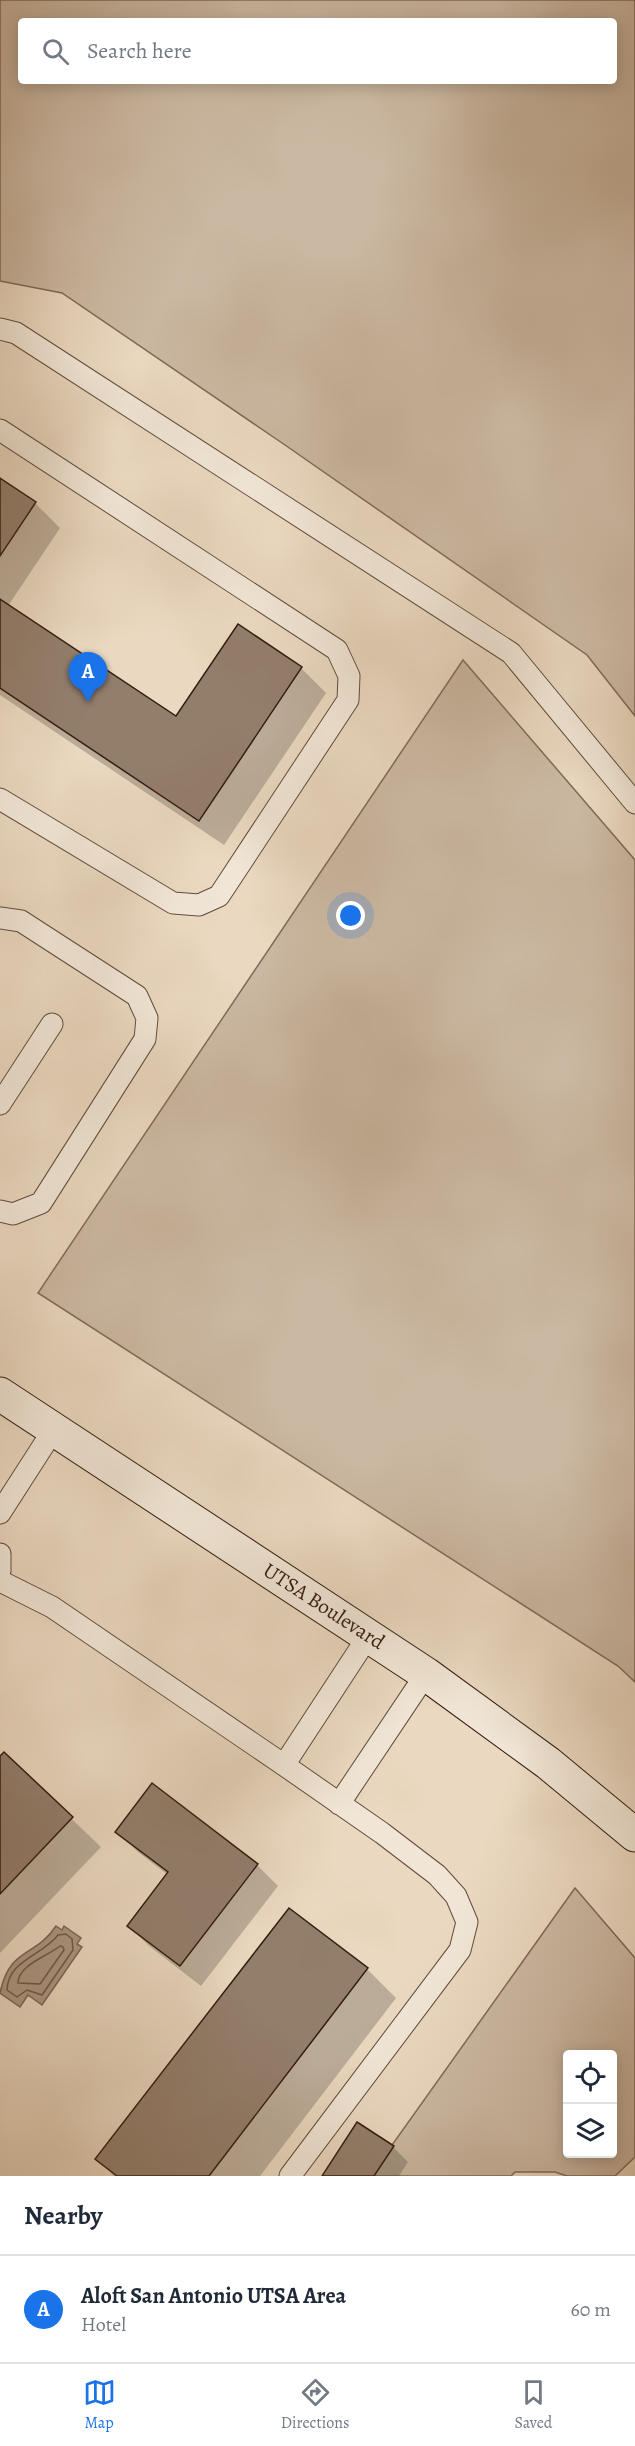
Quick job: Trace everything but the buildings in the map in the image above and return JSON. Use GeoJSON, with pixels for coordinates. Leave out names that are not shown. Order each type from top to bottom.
{"type":"FeatureCollection","features":[{"type":"Feature","properties":{"kind":"main road","name":"UTSA Boulevard"},"geometry":{"type":"LineString","coordinates":[[0,1394],[426,1674],[548,1763],[635,1835]]}},
{"type":"Feature","properties":{"kind":"lane"},"geometry":{"type":"LineString","coordinates":[[0,329],[16,333],[512,653],[635,803]]}},
{"type":"Feature","properties":{"kind":"lane"},"geometry":{"type":"LineString","coordinates":[[0,430],[337,650],[350,676],[348,700],[219,896],[199,905],[172,903],[0,798]]}},
{"type":"Feature","properties":{"kind":"lane"},"geometry":{"type":"LineString","coordinates":[[0,918],[21,921],[137,996],[147,1018],[145,1040],[41,1203],[13,1214],[0,1211]]}},
{"type":"Feature","properties":{"kind":"lane"},"geometry":{"type":"LineString","coordinates":[[0,1104],[52,1023]]}},
{"type":"Feature","properties":{"kind":"lane"},"geometry":{"type":"LineString","coordinates":[[0,1513],[54,1429]]}},
{"type":"Feature","properties":{"kind":"lane"},"geometry":{"type":"LineString","coordinates":[[0,1554],[0,1571]]}},
{"type":"Feature","properties":{"kind":"lane"},"geometry":{"type":"LineString","coordinates":[[0,1581],[52,1607],[284,1765],[437,1875],[456,1896],[467,1922],[460,1950],[290,2176]]}},
{"type":"Feature","properties":{"kind":"lane"},"geometry":{"type":"LineString","coordinates":[[284,1765],[369,1635]]}},
{"type":"Feature","properties":{"kind":"lane"},"geometry":{"type":"LineString","coordinates":[[339,1803],[426,1674]]}},
{"type":"Feature","properties":{"kind":"shaded area"},"geometry":{"type":"Polygon","coordinates":[[[0,0],[635,0],[635,716],[587,655],[62,293],[0,281],[0,0]]]}},
{"type":"Feature","properties":{"kind":"shaded area"},"geometry":{"type":"Polygon","coordinates":[[[463,660],[635,860],[635,1682],[618,1666],[38,1293],[463,660]]]}},
{"type":"Feature","properties":{"kind":"shaded area"},"geometry":{"type":"Polygon","coordinates":[[[575,1888],[635,1958],[635,2157],[615,2176],[567,2176],[555,2172],[515,2172],[511,2176],[370,2176],[575,1888]]]}},
{"type":"Feature","properties":{"kind":"water"},"geometry":{"type":"Polygon","coordinates":[[[56,1926],[62,1930],[64,1926],[81,1938],[77,1944],[82,1947],[42,2005],[28,1995],[20,2007],[0,1993],[4,1978],[17,1960],[40,1943],[56,1926]]]}},
{"type":"Feature","properties":{"kind":"place","name":"Aloft San Antonio UTSA Area"},"geometry":{"type":"Point","coordinates":[88,702]}}]}
